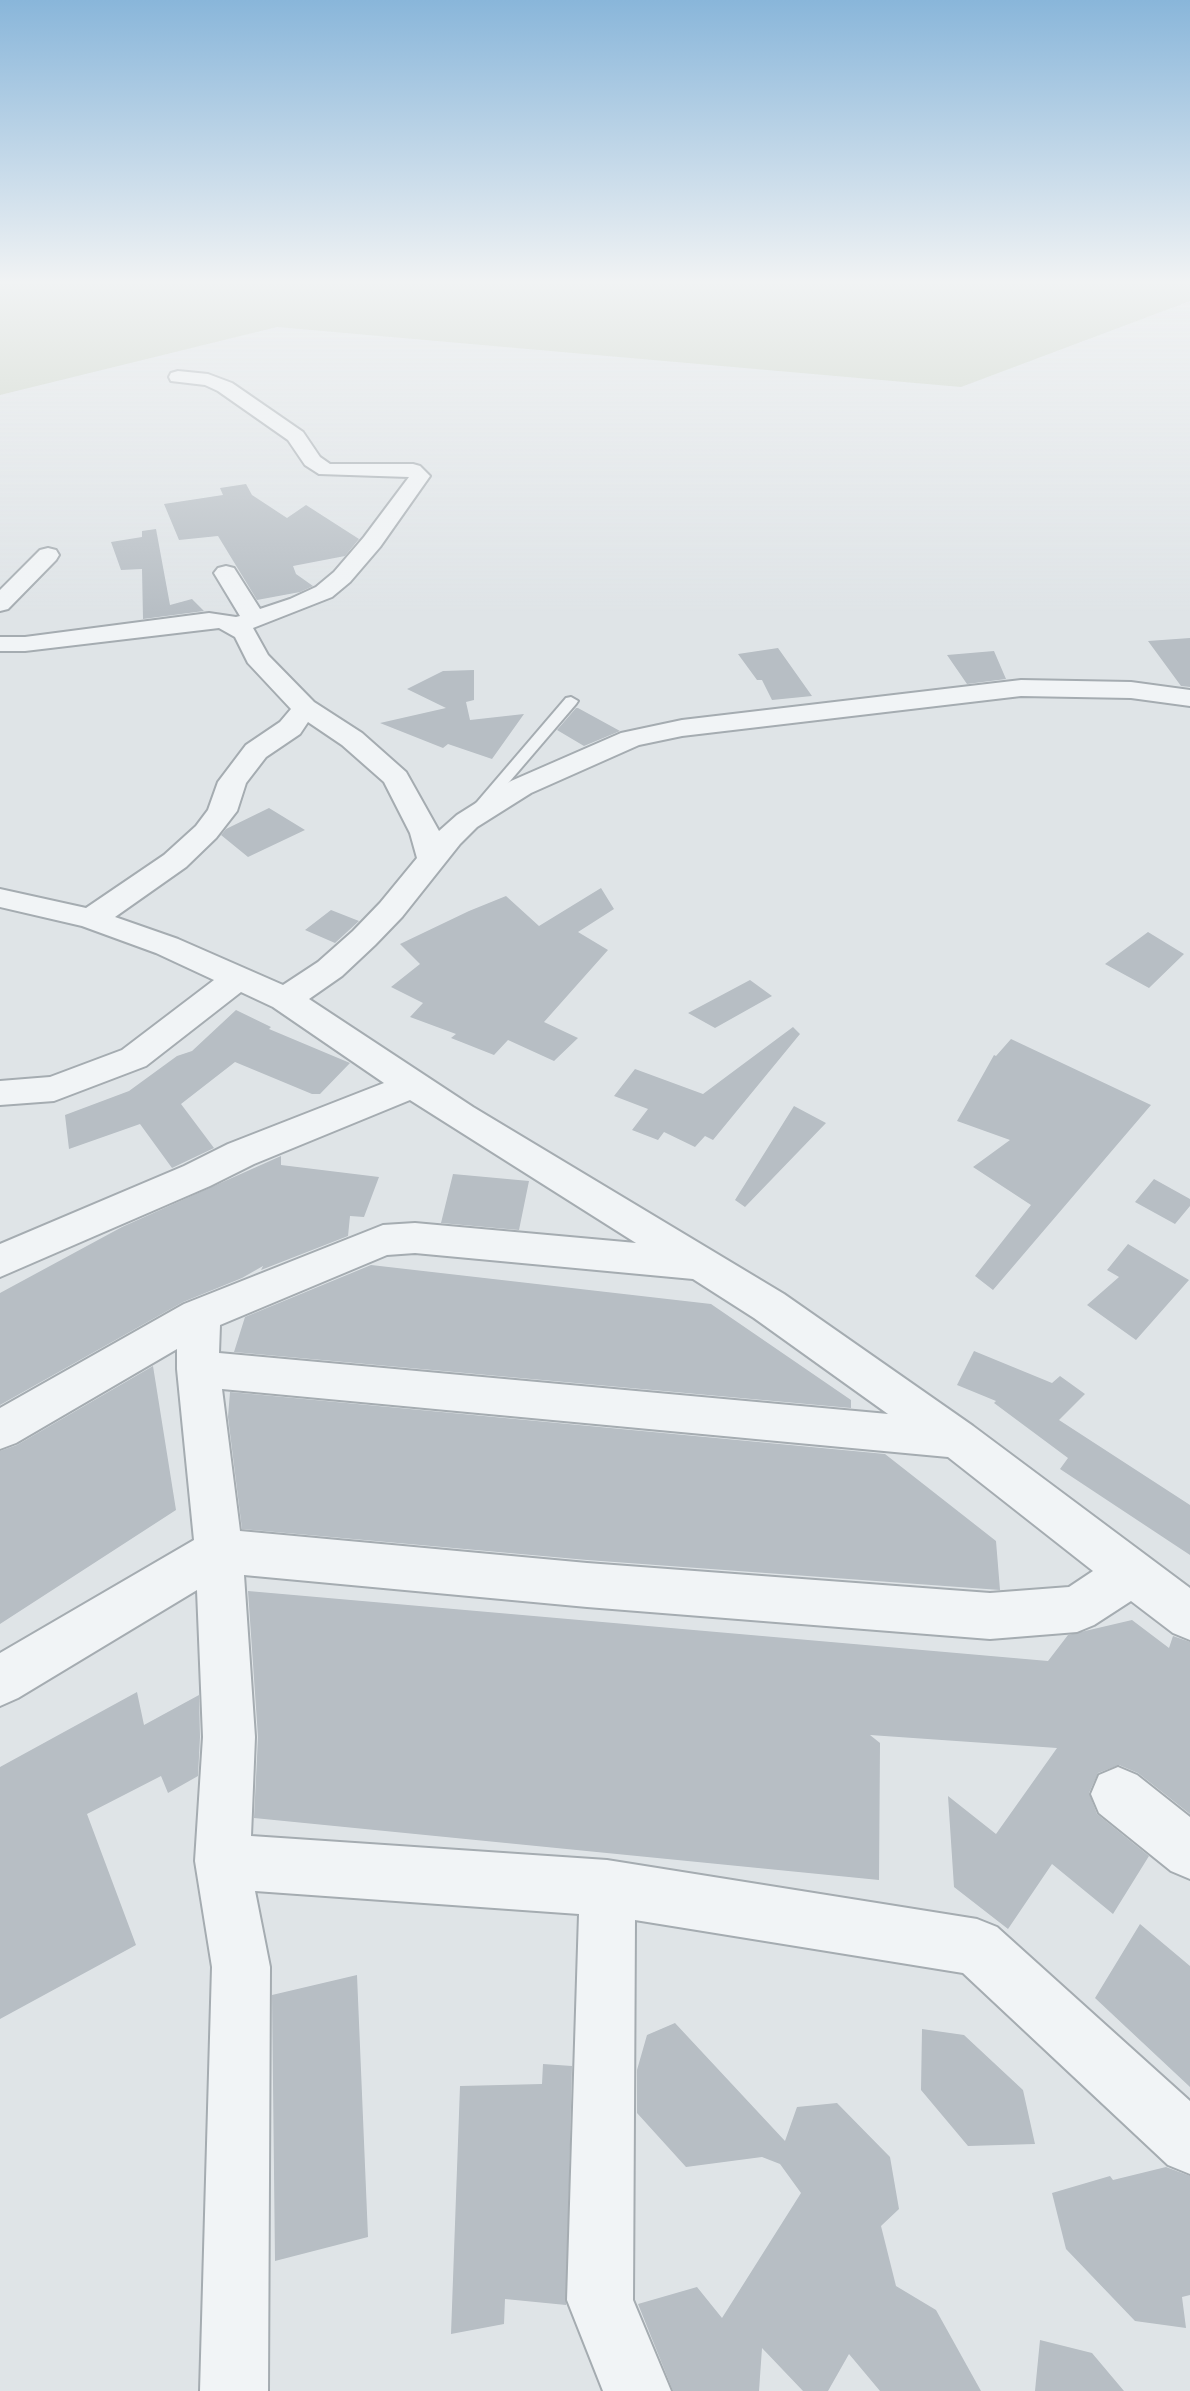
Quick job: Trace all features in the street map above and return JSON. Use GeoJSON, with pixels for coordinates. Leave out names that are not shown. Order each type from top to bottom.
{"type":"FeatureCollection","features":[{"type":"Feature","properties":{"kind":"street"},"geometry":{"type":"LineString","coordinates":[[0,644],[25,644],[209,620],[246,622],[316,596],[342,577],[372,542],[420,477],[413,470],[326,470],[312,461],[296,436],[232,392]]}},
{"type":"Feature","properties":{"kind":"street"},"geometry":{"type":"LineString","coordinates":[[0,604],[48,555]]}},
{"type":"Feature","properties":{"kind":"street"},"geometry":{"type":"LineString","coordinates":[[226,573],[246,622],[245,633],[257,659],[305,708],[352,739],[396,778],[425,833],[432,859]]}},
{"type":"Feature","properties":{"kind":"street"},"geometry":{"type":"LineString","coordinates":[[285,999],[330,969],[364,938],[391,911],[432,859],[467,821],[521,787],[631,739],[682,728],[1021,688],[1132,690],[1162,692],[1190,698]]}},
{"type":"Feature","properties":{"kind":"street"},"geometry":{"type":"LineString","coordinates":[[92,919],[176,861],[206,832],[222,811],[232,782],[256,751],[290,728],[305,708]]}},
{"type":"Feature","properties":{"kind":"street"},"geometry":{"type":"LineString","coordinates":[[0,898],[92,919],[167,946],[285,999],[412,1085],[769,1306],[957,1439],[1190,1617]]}},
{"type":"Feature","properties":{"kind":"street"},"geometry":{"type":"LineString","coordinates":[[0,1093],[54,1088],[134,1058],[238,978]]}},
{"type":"Feature","properties":{"kind":"street"},"geometry":{"type":"LineString","coordinates":[[0,1261],[197,1176],[241,1154],[412,1085]]}},
{"type":"Feature","properties":{"kind":"street"},"geometry":{"type":"LineString","coordinates":[[0,1430],[199,1316],[383,1240],[415,1238],[704,1265]]}},
{"type":"Feature","properties":{"kind":"street"},"geometry":{"type":"LineString","coordinates":[[199,1316],[198,1369],[219,1551],[229,1737],[222,1861],[241,1967],[234,2391]]}},
{"type":"Feature","properties":{"kind":"street"},"geometry":{"type":"LineString","coordinates":[[198,1369],[957,1439]]}},
{"type":"Feature","properties":{"kind":"street"},"geometry":{"type":"LineString","coordinates":[[0,1681],[219,1551],[587,1585],[990,1616],[1077,1609],[1132,1573]]}},
{"type":"Feature","properties":{"kind":"street"},"geometry":{"type":"LineString","coordinates":[[1118,1794],[1190,1852]]}},
{"type":"Feature","properties":{"kind":"street"},"geometry":{"type":"LineString","coordinates":[[222,1861],[607,1888],[977,1947],[1190,2143]]}},
{"type":"Feature","properties":{"kind":"street"},"geometry":{"type":"LineString","coordinates":[[607,1888],[600,2301],[637,2391]]}},
{"type":"Feature","properties":{"kind":"lane"},"geometry":{"type":"LineString","coordinates":[[467,821],[571,701]]}},
{"type":"Feature","properties":{"kind":"building"},"geometry":{"type":"Polygon","coordinates":[[[246,484],[252,495],[287,518],[306,505],[359,539],[345,556],[293,566],[296,574],[313,586],[300,592],[257,600],[218,536],[179,540],[164,504],[223,495],[220,488],[246,484]]]}},
{"type":"Feature","properties":{"kind":"building"},"geometry":{"type":"Polygon","coordinates":[[[156,529],[170,605],[192,599],[204,611],[143,619],[142,569],[121,570],[111,542],[142,537],[142,531],[156,529]]]}},
{"type":"Feature","properties":{"kind":"building"},"geometry":{"type":"Polygon","coordinates":[[[1190,638],[1190,687],[1181,686],[1148,641],[1190,638]]]}},
{"type":"Feature","properties":{"kind":"building"},"geometry":{"type":"Polygon","coordinates":[[[778,648],[812,696],[772,700],[762,680],[757,680],[738,654],[778,648]]]}},
{"type":"Feature","properties":{"kind":"building"},"geometry":{"type":"Polygon","coordinates":[[[994,651],[1006,679],[967,684],[947,655],[994,651]]]}},
{"type":"Feature","properties":{"kind":"building"},"geometry":{"type":"Polygon","coordinates":[[[474,670],[474,700],[466,702],[470,720],[524,714],[492,759],[448,744],[443,748],[380,723],[446,708],[407,689],[443,671],[474,670]]]}},
{"type":"Feature","properties":{"kind":"building"},"geometry":{"type":"Polygon","coordinates":[[[576,708],[620,731],[584,746],[557,730],[576,708]]]}},
{"type":"Feature","properties":{"kind":"building"},"geometry":{"type":"Polygon","coordinates":[[[269,808],[305,830],[248,857],[221,835],[226,829],[269,808]]]}},
{"type":"Feature","properties":{"kind":"building"},"geometry":{"type":"Polygon","coordinates":[[[601,888],[614,909],[578,932],[608,950],[544,1022],[578,1038],[554,1061],[508,1040],[494,1055],[451,1038],[456,1034],[410,1017],[423,1003],[391,987],[420,964],[400,944],[469,911],[506,896],[539,926],[601,888]]]}},
{"type":"Feature","properties":{"kind":"building"},"geometry":{"type":"Polygon","coordinates":[[[331,910],[359,921],[335,943],[305,930],[331,910]]]}},
{"type":"Feature","properties":{"kind":"building"},"geometry":{"type":"Polygon","coordinates":[[[1148,932],[1184,954],[1149,988],[1105,964],[1148,932]]]}},
{"type":"Feature","properties":{"kind":"building"},"geometry":{"type":"Polygon","coordinates":[[[750,980],[772,996],[715,1028],[688,1013],[750,980]]]}},
{"type":"Feature","properties":{"kind":"building"},"geometry":{"type":"Polygon","coordinates":[[[236,1010],[271,1027],[269,1029],[350,1063],[320,1094],[312,1094],[235,1062],[181,1104],[214,1148],[172,1168],[140,1124],[69,1149],[65,1115],[129,1091],[177,1056],[192,1051],[236,1010]]]}},
{"type":"Feature","properties":{"kind":"building"},"geometry":{"type":"Polygon","coordinates":[[[793,1027],[800,1034],[713,1140],[705,1136],[695,1147],[664,1132],[658,1140],[632,1130],[648,1109],[614,1096],[635,1069],[703,1094],[793,1027]]]}},
{"type":"Feature","properties":{"kind":"building"},"geometry":{"type":"Polygon","coordinates":[[[1011,1039],[1151,1105],[993,1290],[975,1276],[1031,1205],[973,1167],[1010,1140],[957,1121],[994,1055],[1011,1039]]]}},
{"type":"Feature","properties":{"kind":"building"},"geometry":{"type":"Polygon","coordinates":[[[794,1106],[826,1123],[745,1207],[735,1200],[794,1106]]]}},
{"type":"Feature","properties":{"kind":"building"},"geometry":{"type":"Polygon","coordinates":[[[281,1156],[281,1165],[379,1177],[364,1217],[350,1216],[348,1236],[261,1270],[263,1266],[242,1278],[183,1302],[0,1405],[0,1293],[122,1227],[281,1156]]]}},
{"type":"Feature","properties":{"kind":"building"},"geometry":{"type":"Polygon","coordinates":[[[453,1174],[529,1181],[519,1230],[441,1223],[453,1174]]]}},
{"type":"Feature","properties":{"kind":"building"},"geometry":{"type":"Polygon","coordinates":[[[1154,1179],[1190,1199],[1190,1206],[1175,1224],[1135,1202],[1154,1179]]]}},
{"type":"Feature","properties":{"kind":"building"},"geometry":{"type":"Polygon","coordinates":[[[1128,1244],[1189,1280],[1136,1340],[1087,1305],[1119,1277],[1107,1270],[1128,1244]]]}},
{"type":"Feature","properties":{"kind":"building"},"geometry":{"type":"Polygon","coordinates":[[[371,1265],[711,1304],[851,1400],[851,1408],[234,1352],[245,1317],[371,1265]]]}},
{"type":"Feature","properties":{"kind":"building"},"geometry":{"type":"Polygon","coordinates":[[[974,1351],[1052,1383],[1060,1376],[1085,1394],[1059,1420],[1190,1505],[1190,1555],[1060,1469],[1068,1458],[994,1403],[996,1401],[957,1385],[974,1351]]]}},
{"type":"Feature","properties":{"kind":"building"},"geometry":{"type":"Polygon","coordinates":[[[153,1366],[176,1510],[0,1624],[0,1451],[17,1445],[153,1366]]]}},
{"type":"Feature","properties":{"kind":"building"},"geometry":{"type":"Polygon","coordinates":[[[230,1392],[885,1454],[996,1541],[1000,1590],[587,1560],[242,1529],[228,1417],[230,1392]]]}},
{"type":"Feature","properties":{"kind":"building"},"geometry":{"type":"Polygon","coordinates":[[[248,1591],[1048,1661],[1068,1635],[1132,1620],[1169,1648],[1173,1636],[1190,1642],[1190,1814],[1138,1773],[1119,1765],[1098,1773],[1089,1793],[1097,1814],[1149,1856],[1113,1914],[1052,1864],[1008,1929],[954,1887],[948,1796],[996,1834],[1057,1748],[870,1735],[880,1743],[879,1880],[254,1818],[258,1737],[248,1591]]]}},
{"type":"Feature","properties":{"kind":"building"},"geometry":{"type":"Polygon","coordinates":[[[137,1692],[144,1725],[199,1695],[200,1737],[198,1776],[168,1793],[161,1776],[87,1814],[136,1945],[0,2019],[0,1767],[137,1692]]]}},
{"type":"Feature","properties":{"kind":"building"},"geometry":{"type":"Polygon","coordinates":[[[1140,1924],[1190,1966],[1190,2087],[1095,1998],[1140,1924]]]}},
{"type":"Feature","properties":{"kind":"building"},"geometry":{"type":"Polygon","coordinates":[[[357,1975],[368,2237],[275,2261],[272,1995],[357,1975]]]}},
{"type":"Feature","properties":{"kind":"building"},"geometry":{"type":"Polygon","coordinates":[[[675,2023],[785,2141],[797,2107],[837,2103],[890,2157],[899,2209],[881,2226],[896,2286],[936,2310],[981,2391],[880,2391],[849,2354],[828,2391],[803,2391],[762,2348],[759,2391],[673,2391],[638,2304],[697,2287],[722,2318],[801,2193],[780,2164],[762,2157],[686,2167],[637,2113],[637,2070],[647,2035],[675,2023]]]}},
{"type":"Feature","properties":{"kind":"building"},"geometry":{"type":"Polygon","coordinates":[[[922,2029],[964,2035],[1023,2090],[1035,2144],[968,2146],[921,2090],[922,2029]]]}},
{"type":"Feature","properties":{"kind":"building"},"geometry":{"type":"Polygon","coordinates":[[[543,2064],[572,2066],[566,2305],[505,2299],[504,2324],[451,2334],[460,2086],[542,2084],[543,2064]]]}},
{"type":"Feature","properties":{"kind":"building"},"geometry":{"type":"Polygon","coordinates":[[[1166,2167],[1190,2176],[1190,2295],[1182,2297],[1186,2328],[1135,2321],[1066,2249],[1052,2193],[1110,2176],[1113,2180],[1166,2167]]]}},
{"type":"Feature","properties":{"kind":"building"},"geometry":{"type":"Polygon","coordinates":[[[1040,2340],[1092,2353],[1124,2391],[1035,2391],[1040,2340]]]}}]}
